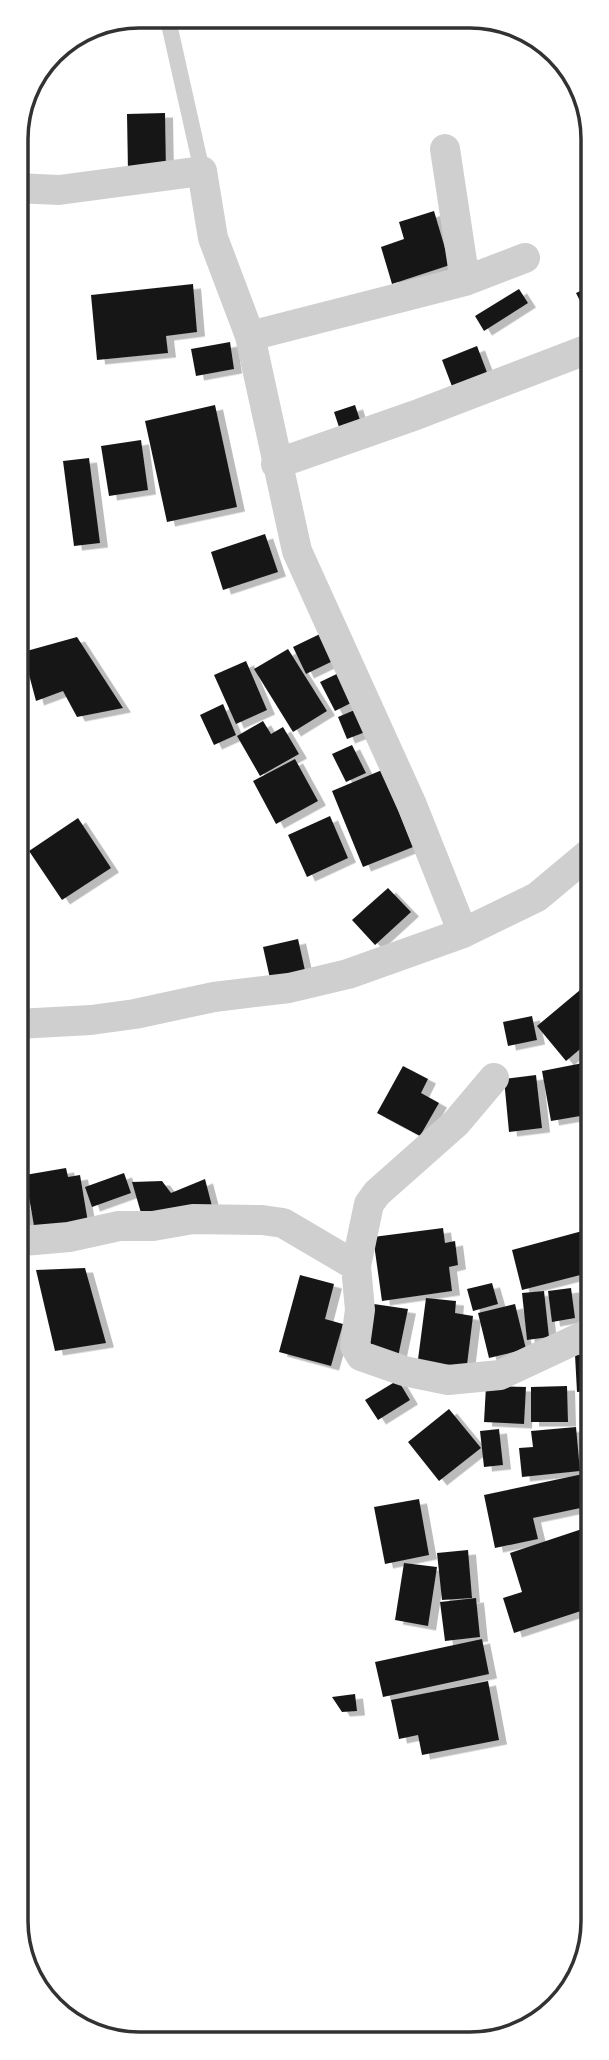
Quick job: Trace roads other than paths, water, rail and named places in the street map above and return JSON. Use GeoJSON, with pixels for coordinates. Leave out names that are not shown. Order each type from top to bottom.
{"type":"FeatureCollection","features":[{"type":"Feature","properties":{"kind":"street"},"geometry":{"type":"LineString","coordinates":[[445,149],[465,281]]}},
{"type":"Feature","properties":{"kind":"street"},"geometry":{"type":"LineString","coordinates":[[28,189],[60,190],[202,171],[213,238],[250,337],[276,464],[298,551],[412,805],[463,933]]}},
{"type":"Feature","properties":{"kind":"street"},"geometry":{"type":"LineString","coordinates":[[250,337],[465,281],[526,258]]}},
{"type":"Feature","properties":{"kind":"street"},"geometry":{"type":"LineString","coordinates":[[276,464],[416,415],[581,352]]}},
{"type":"Feature","properties":{"kind":"street"},"geometry":{"type":"LineString","coordinates":[[28,1023],[91,1020],[135,1014],[214,997],[313,984],[348,975],[463,933],[537,897],[581,860]]}},
{"type":"Feature","properties":{"kind":"street"},"geometry":{"type":"LineString","coordinates":[[494,1079],[456,1123],[377,1193],[369,1204],[356,1266],[360,1310],[355,1346],[361,1356],[404,1371],[448,1380],[500,1375],[581,1337]]}},
{"type":"Feature","properties":{"kind":"street"},"geometry":{"type":"LineString","coordinates":[[28,1239],[69,1237],[119,1226],[153,1226],[193,1219],[262,1220],[283,1223],[356,1266]]}},
{"type":"Feature","properties":{"kind":"lane"},"geometry":{"type":"LineString","coordinates":[[170,28],[202,171]]}}]}
